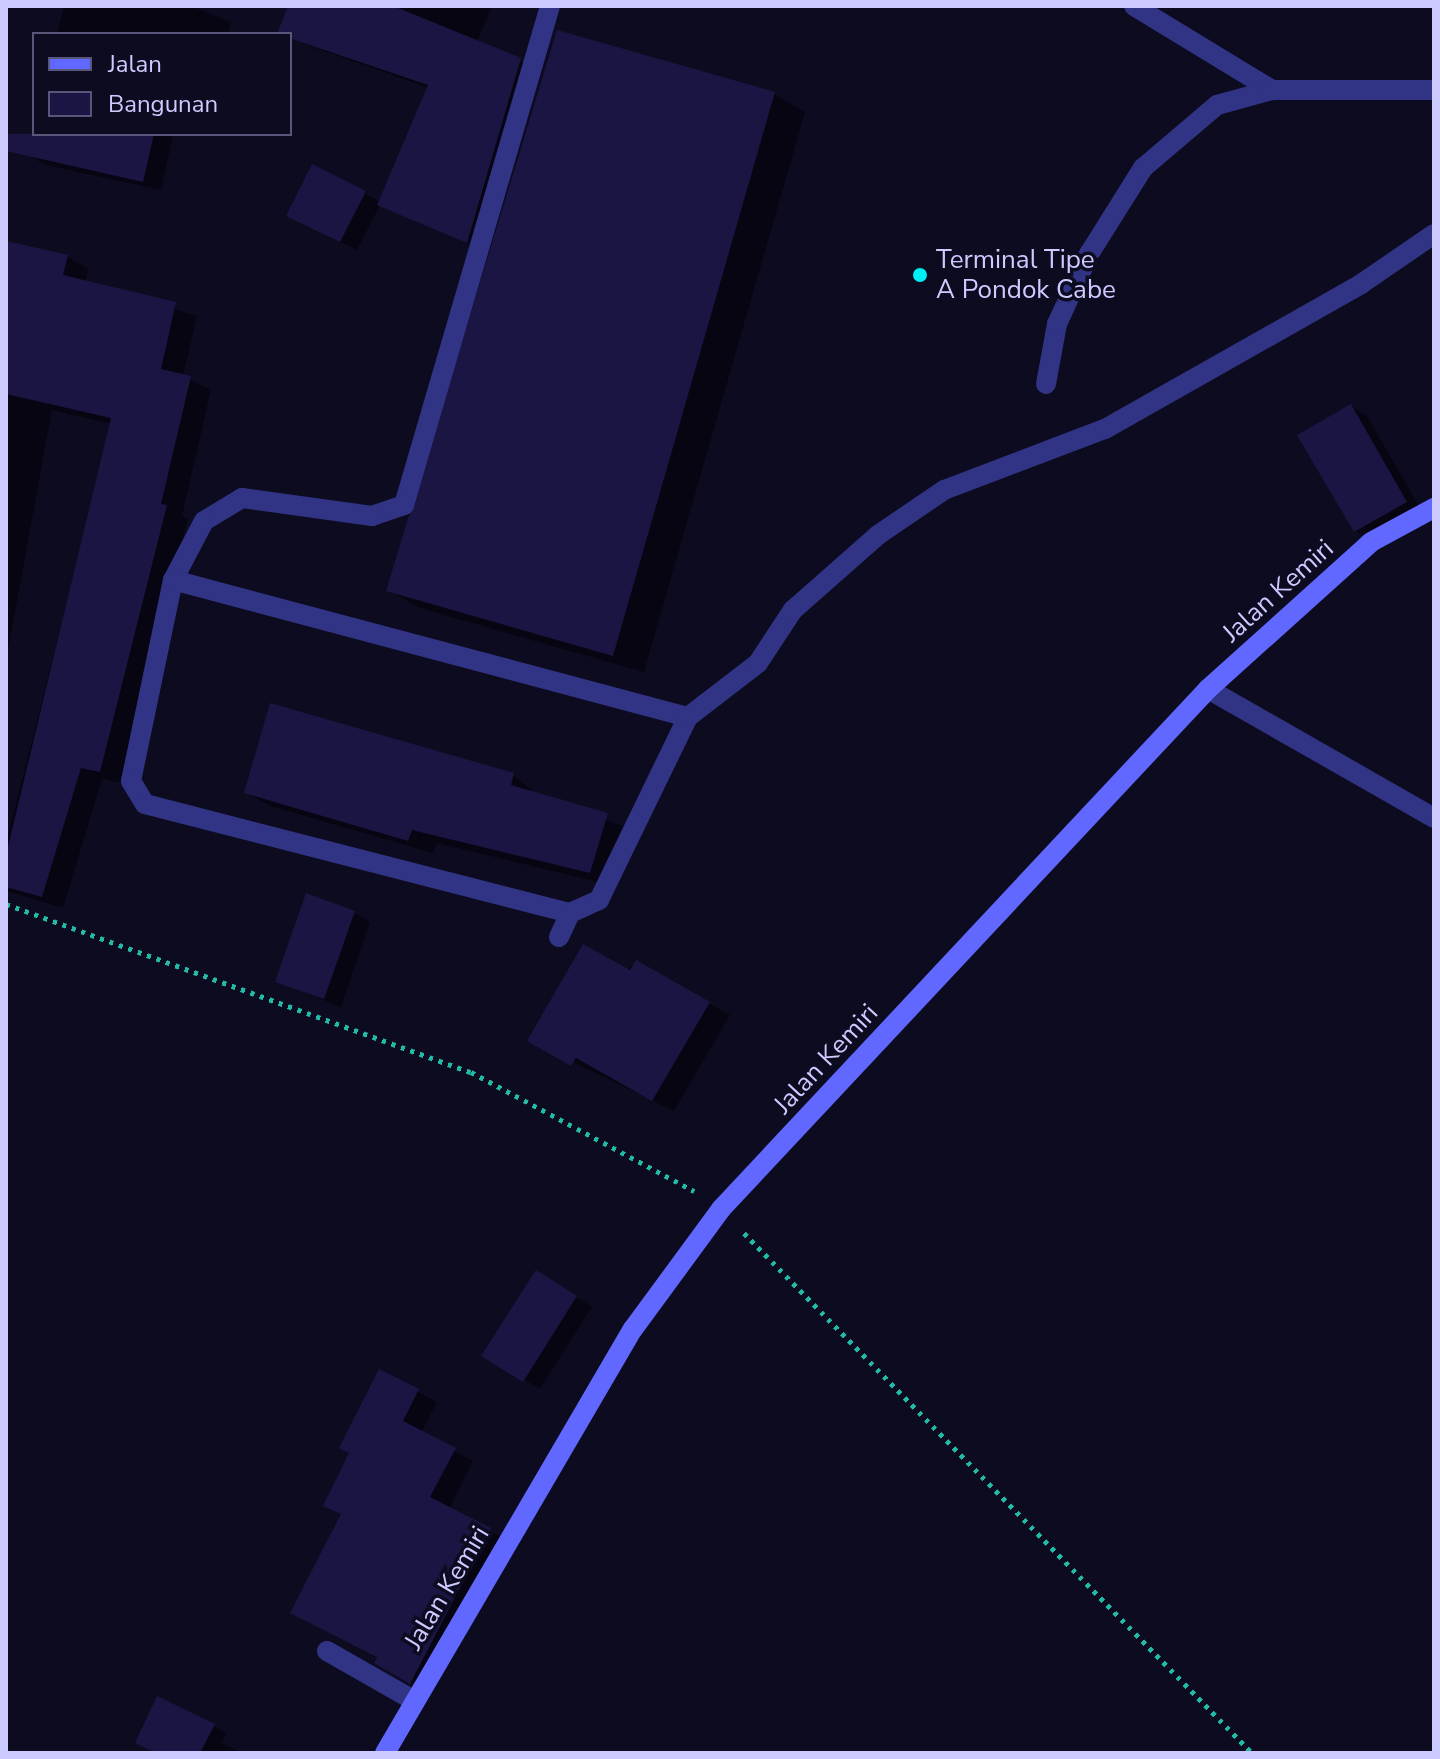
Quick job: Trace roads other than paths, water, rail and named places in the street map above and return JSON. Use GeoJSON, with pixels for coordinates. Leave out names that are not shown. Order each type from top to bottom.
{"type":"FeatureCollection","features":[{"type":"Feature","properties":{"kind":"street","name":"Jalan Kemiri"},"geometry":{"type":"LineString","coordinates":[[385,1753],[411,1699],[633,1329],[721,1209],[1208,689],[1371,542],[1434,508]]}},
{"type":"Feature","properties":{"kind":"lane"},"geometry":{"type":"LineString","coordinates":[[550,6],[404,505],[372,516],[242,498],[204,521],[173,580],[131,781],[145,804],[570,913],[599,900],[688,717],[758,663],[793,610],[925,500],[1105,429],[1434,234]]}},
{"type":"Feature","properties":{"kind":"lane"},"geometry":{"type":"LineString","coordinates":[[1134,6],[1272,90]]}},
{"type":"Feature","properties":{"kind":"lane"},"geometry":{"type":"LineString","coordinates":[[1046,384],[1057,324],[1089,254],[1143,168],[1217,105],[1272,90],[1434,90]]}},
{"type":"Feature","properties":{"kind":"lane"},"geometry":{"type":"LineString","coordinates":[[173,580],[688,717]]}},
{"type":"Feature","properties":{"kind":"lane"},"geometry":{"type":"LineString","coordinates":[[1208,689],[1434,818]]}},
{"type":"Feature","properties":{"kind":"lane"},"geometry":{"type":"LineString","coordinates":[[559,937],[570,913]]}},
{"type":"Feature","properties":{"kind":"lane"},"geometry":{"type":"LineString","coordinates":[[327,1651],[411,1699]]}},
{"type":"Feature","properties":{"kind":"place","name":"Terminal Tipe A Pondok Cabe"},"geometry":{"type":"Point","coordinates":[920,275]}}]}
